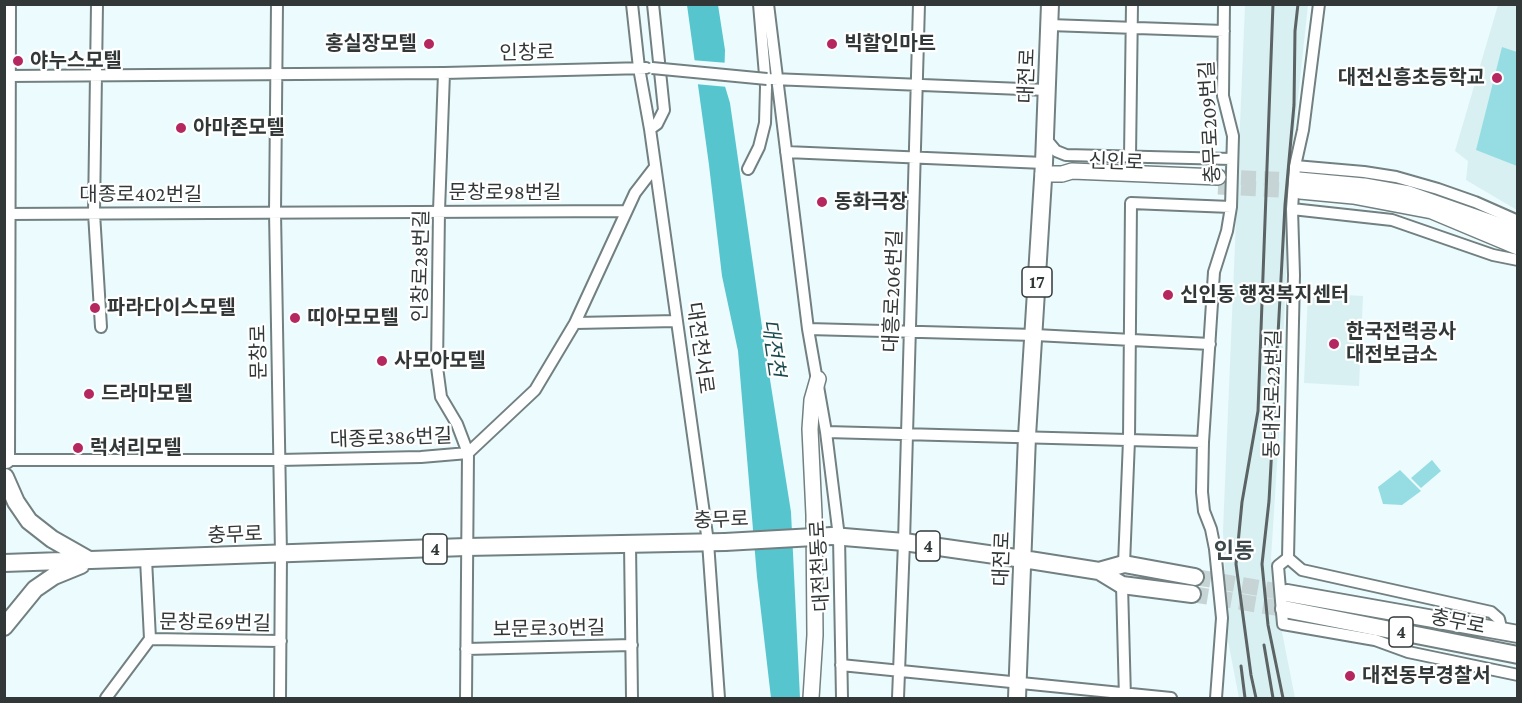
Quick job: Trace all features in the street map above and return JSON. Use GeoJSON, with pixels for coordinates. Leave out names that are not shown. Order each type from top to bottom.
{"type":"FeatureCollection","features":[{"type":"Feature","properties":{"kind":"main road"},"geometry":{"type":"LineString","coordinates":[[4,504],[7,4]]}},
{"type":"Feature","properties":{"kind":"main road","name":"대전로"},"geometry":{"type":"LineString","coordinates":[[1017,691],[1027,436],[1044,169],[1050,4]]}},
{"type":"Feature","properties":{"kind":"main road"},"geometry":{"type":"LineString","coordinates":[[5,469],[16,502],[29,521],[52,538],[91,561]]}},
{"type":"Feature","properties":{"kind":"main road","name":"충무로"},"geometry":{"type":"LineString","coordinates":[[4,563],[466,547],[716,542],[835,536],[904,542],[1099,571],[1122,585],[1192,594]]}},
{"type":"Feature","properties":{"kind":"main road"},"geometry":{"type":"LineString","coordinates":[[4,627],[35,589],[54,576],[91,561]]}},
{"type":"Feature","properties":{"kind":"main road","name":"충무로"},"geometry":{"type":"LineString","coordinates":[[1099,571],[1124,564],[1195,577]]}},
{"type":"Feature","properties":{"kind":"main road","name":"충무로"},"geometry":{"type":"LineString","coordinates":[[1510,633],[1286,601],[1518,655]]}},
{"type":"Feature","properties":{"kind":"street"},"geometry":{"type":"LineString","coordinates":[[97,4],[94,213],[101,327]]}},
{"type":"Feature","properties":{"kind":"street","name":"문창로"},"geometry":{"type":"LineString","coordinates":[[278,4],[275,212],[281,554],[280,699]]}},
{"type":"Feature","properties":{"kind":"street","name":"대전천서로"},"geometry":{"type":"LineString","coordinates":[[632,4],[639,68],[650,129],[677,321],[716,542],[719,699]]}},
{"type":"Feature","properties":{"kind":"street"},"geometry":{"type":"LineString","coordinates":[[650,129],[657,124],[664,110],[653,4]]}},
{"type":"Feature","properties":{"kind":"street"},"geometry":{"type":"LineString","coordinates":[[748,169],[759,147],[765,123],[766,87],[759,4]]}},
{"type":"Feature","properties":{"kind":"street","name":"대전천동로"},"geometry":{"type":"LineString","coordinates":[[768,4],[772,79],[786,152],[808,329],[826,432],[835,536],[842,699]]}},
{"type":"Feature","properties":{"kind":"street","name":"대흥로206번길"},"geometry":{"type":"LineString","coordinates":[[904,542],[919,4]]}},
{"type":"Feature","properties":{"kind":"street"},"geometry":{"type":"LineString","coordinates":[[1130,158],[1132,4]]}},
{"type":"Feature","properties":{"kind":"street","name":"충무로209번길"},"geometry":{"type":"LineString","coordinates":[[1216,699],[1222,618],[1215,549],[1204,511],[1202,492],[1214,272],[1227,231],[1231,207],[1233,136],[1223,96],[1224,4]]}},
{"type":"Feature","properties":{"kind":"street","name":"동대전로22번길"},"geometry":{"type":"LineString","coordinates":[[1288,558],[1294,275],[1292,209],[1298,179],[1319,4]]}},
{"type":"Feature","properties":{"kind":"street","name":"대전로"},"geometry":{"type":"LineString","coordinates":[[1049,25],[1224,31]]}},
{"type":"Feature","properties":{"kind":"street","name":"인창로"},"geometry":{"type":"LineString","coordinates":[[6,76],[444,73],[652,68],[772,79],[1047,90]]}},
{"type":"Feature","properties":{"kind":"street","name":"인창로28번길"},"geometry":{"type":"LineString","coordinates":[[444,73],[437,367],[441,397],[457,424],[468,453]]}},
{"type":"Feature","properties":{"kind":"street"},"geometry":{"type":"LineString","coordinates":[[1045,138],[1056,151],[1066,155],[1232,159]]}},
{"type":"Feature","properties":{"kind":"street"},"geometry":{"type":"LineString","coordinates":[[786,152],[915,158],[1044,169]]}},
{"type":"Feature","properties":{"kind":"street","name":"대종로386번길"},"geometry":{"type":"LineString","coordinates":[[5,469],[421,457],[468,453],[535,390],[575,323],[643,181],[655,167]]}},
{"type":"Feature","properties":{"kind":"street","name":"신인로"},"geometry":{"type":"LineString","coordinates":[[1044,169],[1062,174],[1072,171],[1218,182]]}},
{"type":"Feature","properties":{"kind":"street"},"geometry":{"type":"LineString","coordinates":[[1298,179],[1364,172],[1396,177],[1465,199],[1518,221]]}},
{"type":"Feature","properties":{"kind":"street"},"geometry":{"type":"LineString","coordinates":[[1298,179],[1364,186],[1409,194],[1518,232]]}},
{"type":"Feature","properties":{"kind":"street"},"geometry":{"type":"LineString","coordinates":[[1298,179],[1353,196],[1432,211],[1518,247]]}},
{"type":"Feature","properties":{"kind":"street"},"geometry":{"type":"LineString","coordinates":[[1124,564],[1129,440],[1131,203],[1231,207]]}},
{"type":"Feature","properties":{"kind":"street"},"geometry":{"type":"LineString","coordinates":[[1292,209],[1392,220],[1493,255],[1518,260]]}},
{"type":"Feature","properties":{"kind":"street","name":"문창로98번길"},"geometry":{"type":"LineString","coordinates":[[275,212],[627,211]]}},
{"type":"Feature","properties":{"kind":"street","name":"대종로402번길"},"geometry":{"type":"LineString","coordinates":[[5,214],[275,212]]}},
{"type":"Feature","properties":{"kind":"street"},"geometry":{"type":"LineString","coordinates":[[575,323],[677,321]]}},
{"type":"Feature","properties":{"kind":"street"},"geometry":{"type":"LineString","coordinates":[[808,329],[1035,334],[1210,344]]}},
{"type":"Feature","properties":{"kind":"street"},"geometry":{"type":"LineString","coordinates":[[811,699],[816,635],[810,429],[812,400],[818,379]]}},
{"type":"Feature","properties":{"kind":"street"},"geometry":{"type":"LineString","coordinates":[[826,432],[1203,442]]}},
{"type":"Feature","properties":{"kind":"street"},"geometry":{"type":"LineString","coordinates":[[466,547],[468,453]]}},
{"type":"Feature","properties":{"kind":"street"},"geometry":{"type":"LineString","coordinates":[[898,699],[904,542]]}},
{"type":"Feature","properties":{"kind":"street"},"geometry":{"type":"LineString","coordinates":[[630,544],[632,699]]}},
{"type":"Feature","properties":{"kind":"street","name":"보문로30번길"},"geometry":{"type":"LineString","coordinates":[[466,547],[466,699]]}},
{"type":"Feature","properties":{"kind":"street"},"geometry":{"type":"LineString","coordinates":[[1510,633],[1491,612],[1302,570],[1288,558],[1278,566],[1283,624],[1375,640],[1408,652],[1518,675]]}},
{"type":"Feature","properties":{"kind":"street"},"geometry":{"type":"LineString","coordinates":[[146,559],[150,639]]}},
{"type":"Feature","properties":{"kind":"street"},"geometry":{"type":"LineString","coordinates":[[1122,585],[1125,697]]}},
{"type":"Feature","properties":{"kind":"street","name":"문창로69번길"},"geometry":{"type":"LineString","coordinates":[[106,699],[150,639],[281,641]]}},
{"type":"Feature","properties":{"kind":"street","name":"보문로30번길"},"geometry":{"type":"LineString","coordinates":[[466,649],[632,645]]}},
{"type":"Feature","properties":{"kind":"street"},"geometry":{"type":"LineString","coordinates":[[841,665],[1017,691],[1171,699]]}},
{"type":"Feature","properties":{"kind":"shaded area","name":"대전천"},"geometry":{"type":"Polygon","coordinates":[[[687,5],[718,5],[725,50],[724,83],[730,103],[791,512],[800,698],[771,698],[757,577],[738,351],[722,276],[687,5]]]}},
{"type":"Feature","properties":{"kind":"shaded area"},"geometry":{"type":"Polygon","coordinates":[[[1245,5],[1308,5],[1292,153],[1271,558],[1281,627],[1295,698],[1239,698],[1228,641],[1223,531],[1245,5]]]}},
{"type":"Feature","properties":{"kind":"shaded area","name":"대전신흥초등학교"},"geometry":{"type":"Polygon","coordinates":[[[1498,5],[1517,5],[1517,210],[1466,180],[1468,161],[1455,151],[1498,5]]]}},
{"type":"Feature","properties":{"kind":"shaded area"},"geometry":{"type":"Polygon","coordinates":[[[1502,47],[1517,52],[1517,166],[1476,150],[1502,47]]]}},
{"type":"Feature","properties":{"kind":"shaded area"},"geometry":{"type":"Polygon","coordinates":[[[1308,293],[1363,296],[1359,386],[1304,383],[1308,293]]]}},
{"type":"Feature","properties":{"kind":"shaded area"},"geometry":{"type":"Polygon","coordinates":[[[1432,460],[1441,471],[1421,488],[1411,478],[1432,460]]]}},
{"type":"Feature","properties":{"kind":"shaded area"},"geometry":{"type":"Polygon","coordinates":[[[1400,470],[1421,491],[1402,505],[1383,504],[1378,487],[1400,470]]]}},
{"type":"Feature","properties":{"kind":"pier"},"geometry":{"type":"Polygon","coordinates":[[[691,60],[728,63],[726,72],[728,87],[695,84],[691,60]]]}},
{"type":"Feature","properties":{"kind":"tunnel"},"geometry":{"type":"LineString","coordinates":[[1218,177],[1299,180]]}},
{"type":"Feature","properties":{"kind":"tunnel"},"geometry":{"type":"LineString","coordinates":[[1218,187],[1300,191]]}},
{"type":"Feature","properties":{"kind":"tunnel"},"geometry":{"type":"LineString","coordinates":[[1195,577],[1287,593]]}},
{"type":"Feature","properties":{"kind":"tunnel"},"geometry":{"type":"LineString","coordinates":[[1192,594],[1284,609]]}},
{"type":"Feature","properties":{"kind":"railway"},"geometry":{"type":"LineString","coordinates":[[1256,698],[1236,564],[1242,502],[1258,411],[1273,4]]}},
{"type":"Feature","properties":{"kind":"railway"},"geometry":{"type":"LineString","coordinates":[[1283,698],[1268,625],[1262,564],[1269,501],[1285,205],[1294,105],[1295,31],[1298,4]]}},
{"type":"Feature","properties":{"kind":"railway"},"geometry":{"type":"LineString","coordinates":[[1264,645],[1273,698]]}},
{"type":"Feature","properties":{"kind":"railway"},"geometry":{"type":"LineString","coordinates":[[1241,666],[1245,698]]}},
{"type":"Feature","properties":{"kind":"place","name":"홍실장모텔"},"geometry":{"type":"Point","coordinates":[429,44]}},
{"type":"Feature","properties":{"kind":"place","name":"빅할인마트"},"geometry":{"type":"Point","coordinates":[832,44]}},
{"type":"Feature","properties":{"kind":"place","name":"야누스모텔"},"geometry":{"type":"Point","coordinates":[18,61]}},
{"type":"Feature","properties":{"kind":"place","name":"대전신흥초등학교"},"geometry":{"type":"Point","coordinates":[1497,78]}},
{"type":"Feature","properties":{"kind":"place","name":"아마존모텔"},"geometry":{"type":"Point","coordinates":[181,128]}},
{"type":"Feature","properties":{"kind":"place","name":"동화극장"},"geometry":{"type":"Point","coordinates":[822,202]}},
{"type":"Feature","properties":{"kind":"place","name":"신인동 행정복지센터"},"geometry":{"type":"Point","coordinates":[1168,295]}},
{"type":"Feature","properties":{"kind":"place","name":"파라다이스모텔"},"geometry":{"type":"Point","coordinates":[95,308]}},
{"type":"Feature","properties":{"kind":"place","name":"띠아모모텔"},"geometry":{"type":"Point","coordinates":[295,318]}},
{"type":"Feature","properties":{"kind":"place","name":"한국전력공사 대전보급소"},"geometry":{"type":"Point","coordinates":[1334,344]}},
{"type":"Feature","properties":{"kind":"place","name":"사모아모텔"},"geometry":{"type":"Point","coordinates":[382,361]}},
{"type":"Feature","properties":{"kind":"place","name":"드라마모텔"},"geometry":{"type":"Point","coordinates":[89,394]}},
{"type":"Feature","properties":{"kind":"place","name":"럭셔리모텔"},"geometry":{"type":"Point","coordinates":[78,448]}},
{"type":"Feature","properties":{"kind":"place","name":"대전동부경찰서"},"geometry":{"type":"Point","coordinates":[1350,676]}},
{"type":"Feature","properties":{"kind":"district","name":"인동"},"geometry":{"type":"Point","coordinates":[1234,551]}}]}
